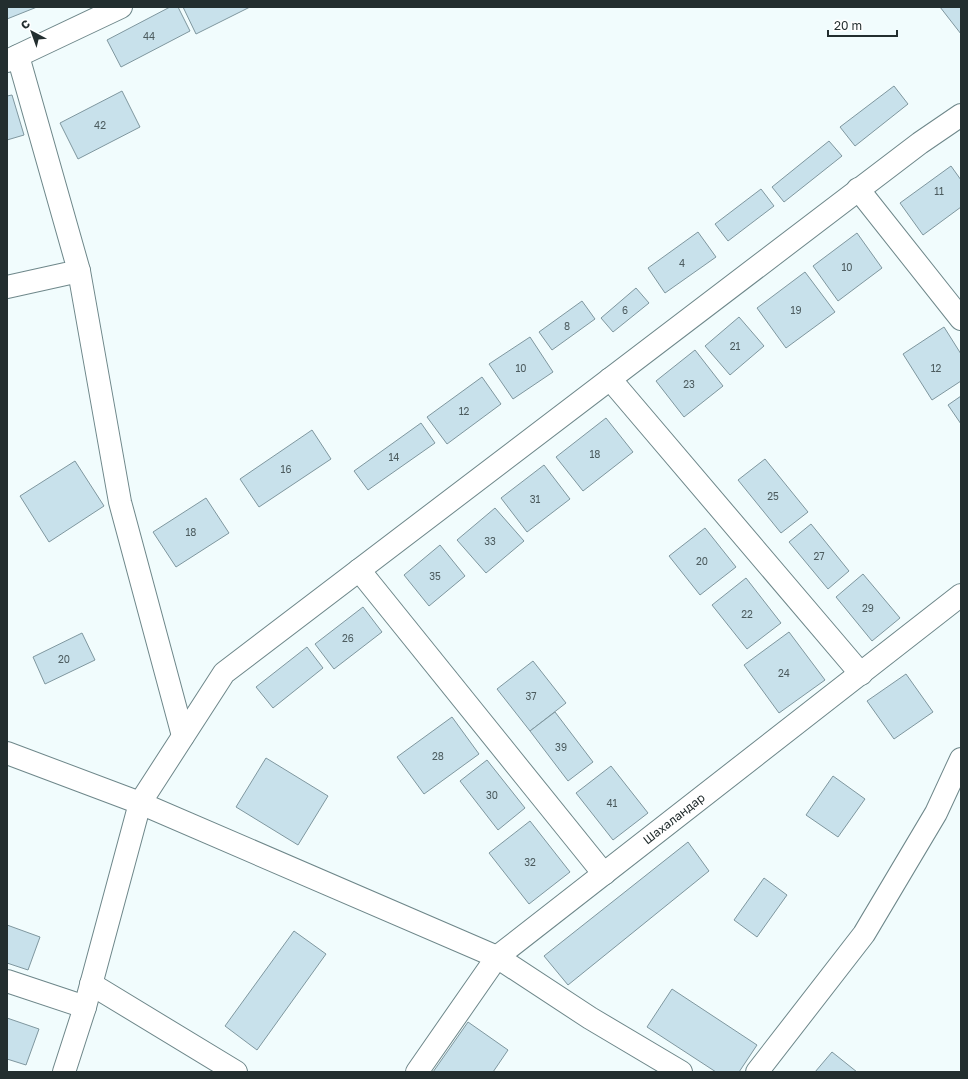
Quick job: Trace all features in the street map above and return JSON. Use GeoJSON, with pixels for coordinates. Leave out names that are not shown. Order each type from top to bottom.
{"type":"FeatureCollection","features":[{"type":"Feature","properties":{"kind":"street"},"geometry":{"type":"LineString","coordinates":[[121,7],[12,59],[80,271],[120,502],[183,736]]}},
{"type":"Feature","properties":{"kind":"street"},"geometry":{"type":"LineString","coordinates":[[64,1072],[91,984],[140,803],[224,673],[858,189],[961,115]]}},
{"type":"Feature","properties":{"kind":"street"},"geometry":{"type":"LineString","coordinates":[[858,189],[961,319]]}},
{"type":"Feature","properties":{"kind":"street"},"geometry":{"type":"LineString","coordinates":[[7,287],[80,271]]}},
{"type":"Feature","properties":{"kind":"street"},"geometry":{"type":"LineString","coordinates":[[610,378],[861,674]]}},
{"type":"Feature","properties":{"kind":"street"},"geometry":{"type":"LineString","coordinates":[[359,570],[604,874]]}},
{"type":"Feature","properties":{"kind":"street","name":"Шахаландар"},"geometry":{"type":"LineString","coordinates":[[417,1072],[497,957],[961,596]]}},
{"type":"Feature","properties":{"kind":"street"},"geometry":{"type":"LineString","coordinates":[[7,753],[140,803],[497,957],[590,1018],[682,1072]]}},
{"type":"Feature","properties":{"kind":"street"},"geometry":{"type":"LineString","coordinates":[[756,1072],[864,934],[936,813],[961,759]]}},
{"type":"Feature","properties":{"kind":"street"},"geometry":{"type":"LineString","coordinates":[[7,981],[84,1007]]}},
{"type":"Feature","properties":{"kind":"street"},"geometry":{"type":"LineString","coordinates":[[91,984],[236,1072]]}},
{"type":"Feature","properties":{"kind":"building"},"geometry":{"type":"Polygon","coordinates":[[[7,7],[37,7],[7,19],[7,7]]]}},
{"type":"Feature","properties":{"kind":"building"},"geometry":{"type":"Polygon","coordinates":[[[170,7],[178,7],[190,31],[121,67],[107,40],[170,7]]]}},
{"type":"Feature","properties":{"kind":"building"},"geometry":{"type":"Polygon","coordinates":[[[183,7],[250,7],[196,34],[183,7]]]}},
{"type":"Feature","properties":{"kind":"building"},"geometry":{"type":"Polygon","coordinates":[[[940,7],[961,7],[961,34],[940,7]]]}},
{"type":"Feature","properties":{"kind":"building"},"geometry":{"type":"Polygon","coordinates":[[[894,86],[908,104],[855,146],[840,127],[894,86]]]}},
{"type":"Feature","properties":{"kind":"building"},"geometry":{"type":"Polygon","coordinates":[[[122,91],[140,127],[78,159],[60,123],[122,91]]]}},
{"type":"Feature","properties":{"kind":"building"},"geometry":{"type":"Polygon","coordinates":[[[12,95],[24,135],[7,140],[7,96],[12,95]]]}},
{"type":"Feature","properties":{"kind":"building"},"geometry":{"type":"Polygon","coordinates":[[[829,141],[842,156],[784,202],[772,187],[829,141]]]}},
{"type":"Feature","properties":{"kind":"building"},"geometry":{"type":"Polygon","coordinates":[[[951,166],[961,180],[961,207],[923,235],[900,203],[951,166]]]}},
{"type":"Feature","properties":{"kind":"building"},"geometry":{"type":"Polygon","coordinates":[[[761,189],[774,206],[728,241],[715,224],[761,189]]]}},
{"type":"Feature","properties":{"kind":"building"},"geometry":{"type":"Polygon","coordinates":[[[698,232],[716,257],[665,293],[648,268],[698,232]]]}},
{"type":"Feature","properties":{"kind":"building"},"geometry":{"type":"Polygon","coordinates":[[[857,233],[882,268],[838,301],[813,266],[857,233]]]}},
{"type":"Feature","properties":{"kind":"building"},"geometry":{"type":"Polygon","coordinates":[[[805,272],[835,312],[786,348],[757,308],[805,272]]]}},
{"type":"Feature","properties":{"kind":"building"},"geometry":{"type":"Polygon","coordinates":[[[636,288],[649,303],[613,332],[601,318],[636,288]]]}},
{"type":"Feature","properties":{"kind":"building"},"geometry":{"type":"Polygon","coordinates":[[[582,301],[595,319],[552,350],[539,332],[582,301]]]}},
{"type":"Feature","properties":{"kind":"building"},"geometry":{"type":"Polygon","coordinates":[[[739,317],[764,346],[730,375],[705,346],[739,317]]]}},
{"type":"Feature","properties":{"kind":"building"},"geometry":{"type":"Polygon","coordinates":[[[944,327],[961,354],[961,381],[932,400],[903,354],[944,327]]]}},
{"type":"Feature","properties":{"kind":"building"},"geometry":{"type":"Polygon","coordinates":[[[530,337],[553,372],[513,399],[489,364],[530,337]]]}},
{"type":"Feature","properties":{"kind":"building"},"geometry":{"type":"Polygon","coordinates":[[[695,350],[723,386],[684,417],[656,381],[695,350]]]}},
{"type":"Feature","properties":{"kind":"building"},"geometry":{"type":"Polygon","coordinates":[[[482,377],[501,404],[447,444],[427,417],[482,377]]]}},
{"type":"Feature","properties":{"kind":"building"},"geometry":{"type":"Polygon","coordinates":[[[961,396],[961,424],[948,405],[961,396]]]}},
{"type":"Feature","properties":{"kind":"building"},"geometry":{"type":"Polygon","coordinates":[[[606,418],[633,452],[583,491],[556,457],[606,418]]]}},
{"type":"Feature","properties":{"kind":"building"},"geometry":{"type":"Polygon","coordinates":[[[421,423],[435,443],[368,490],[354,471],[421,423]]]}},
{"type":"Feature","properties":{"kind":"building"},"geometry":{"type":"Polygon","coordinates":[[[312,430],[331,459],[259,507],[240,479],[312,430]]]}},
{"type":"Feature","properties":{"kind":"building"},"geometry":{"type":"Polygon","coordinates":[[[765,459],[808,512],[781,533],[738,480],[765,459]]]}},
{"type":"Feature","properties":{"kind":"building"},"geometry":{"type":"Polygon","coordinates":[[[75,461],[104,506],[49,542],[20,496],[75,461]]]}},
{"type":"Feature","properties":{"kind":"building"},"geometry":{"type":"Polygon","coordinates":[[[544,465],[570,499],[527,532],[501,498],[544,465]]]}},
{"type":"Feature","properties":{"kind":"building"},"geometry":{"type":"Polygon","coordinates":[[[206,498],[229,533],[176,567],[153,532],[206,498]]]}},
{"type":"Feature","properties":{"kind":"building"},"geometry":{"type":"Polygon","coordinates":[[[495,508],[524,541],[486,573],[457,540],[495,508]]]}},
{"type":"Feature","properties":{"kind":"building"},"geometry":{"type":"Polygon","coordinates":[[[811,524],[849,571],[828,589],[789,542],[811,524]]]}},
{"type":"Feature","properties":{"kind":"building"},"geometry":{"type":"Polygon","coordinates":[[[705,528],[736,567],[700,595],[669,556],[705,528]]]}},
{"type":"Feature","properties":{"kind":"building"},"geometry":{"type":"Polygon","coordinates":[[[440,545],[465,576],[429,606],[404,575],[440,545]]]}},
{"type":"Feature","properties":{"kind":"building"},"geometry":{"type":"Polygon","coordinates":[[[863,574],[900,618],[872,641],[836,597],[863,574]]]}},
{"type":"Feature","properties":{"kind":"building"},"geometry":{"type":"Polygon","coordinates":[[[746,578],[781,623],[747,649],[712,605],[746,578]]]}},
{"type":"Feature","properties":{"kind":"building"},"geometry":{"type":"Polygon","coordinates":[[[363,607],[382,632],[334,669],[315,644],[363,607]]]}},
{"type":"Feature","properties":{"kind":"building"},"geometry":{"type":"Polygon","coordinates":[[[789,632],[825,680],[779,713],[744,665],[789,632]]]}},
{"type":"Feature","properties":{"kind":"building"},"geometry":{"type":"Polygon","coordinates":[[[82,633],[95,660],[45,684],[33,657],[82,633]]]}},
{"type":"Feature","properties":{"kind":"building"},"geometry":{"type":"Polygon","coordinates":[[[307,647],[323,668],[273,708],[256,687],[307,647]]]}},
{"type":"Feature","properties":{"kind":"building"},"geometry":{"type":"Polygon","coordinates":[[[533,661],[566,703],[530,731],[497,689],[533,661]]]}},
{"type":"Feature","properties":{"kind":"building"},"geometry":{"type":"Polygon","coordinates":[[[906,674],[933,712],[894,739],[867,701],[906,674]]]}},
{"type":"Feature","properties":{"kind":"building"},"geometry":{"type":"Polygon","coordinates":[[[555,712],[593,762],[568,781],[530,731],[555,712]]]}},
{"type":"Feature","properties":{"kind":"building"},"geometry":{"type":"Polygon","coordinates":[[[452,717],[479,754],[424,794],[397,757],[452,717]]]}},
{"type":"Feature","properties":{"kind":"building"},"geometry":{"type":"Polygon","coordinates":[[[266,758],[328,796],[298,845],[236,807],[266,758]]]}},
{"type":"Feature","properties":{"kind":"building"},"geometry":{"type":"Polygon","coordinates":[[[487,760],[525,808],[498,830],[460,781],[487,760]]]}},
{"type":"Feature","properties":{"kind":"building"},"geometry":{"type":"Polygon","coordinates":[[[611,766],[648,813],[613,840],[576,793],[611,766]]]}},
{"type":"Feature","properties":{"kind":"building"},"geometry":{"type":"Polygon","coordinates":[[[833,776],[865,799],[838,837],[806,815],[833,776]]]}},
{"type":"Feature","properties":{"kind":"building"},"geometry":{"type":"Polygon","coordinates":[[[530,821],[570,872],[529,904],[489,853],[530,821]]]}},
{"type":"Feature","properties":{"kind":"building"},"geometry":{"type":"Polygon","coordinates":[[[688,842],[709,871],[568,985],[544,956],[688,842]]]}},
{"type":"Feature","properties":{"kind":"building"},"geometry":{"type":"Polygon","coordinates":[[[764,878],[787,895],[757,937],[734,920],[764,878]]]}},
{"type":"Feature","properties":{"kind":"building"},"geometry":{"type":"Polygon","coordinates":[[[7,925],[40,937],[28,970],[7,963],[7,925]]]}},
{"type":"Feature","properties":{"kind":"building"},"geometry":{"type":"Polygon","coordinates":[[[294,931],[326,954],[257,1050],[225,1026],[294,931]]]}},
{"type":"Feature","properties":{"kind":"building"},"geometry":{"type":"Polygon","coordinates":[[[672,989],[757,1045],[739,1072],[716,1072],[647,1027],[672,989]]]}},
{"type":"Feature","properties":{"kind":"building"},"geometry":{"type":"Polygon","coordinates":[[[7,1018],[39,1029],[26,1065],[7,1059],[7,1018]]]}},
{"type":"Feature","properties":{"kind":"building"},"geometry":{"type":"Polygon","coordinates":[[[468,1022],[508,1050],[493,1072],[433,1072],[468,1022]]]}},
{"type":"Feature","properties":{"kind":"building"},"geometry":{"type":"Polygon","coordinates":[[[832,1052],[857,1072],[815,1072],[832,1052]]]}}]}
